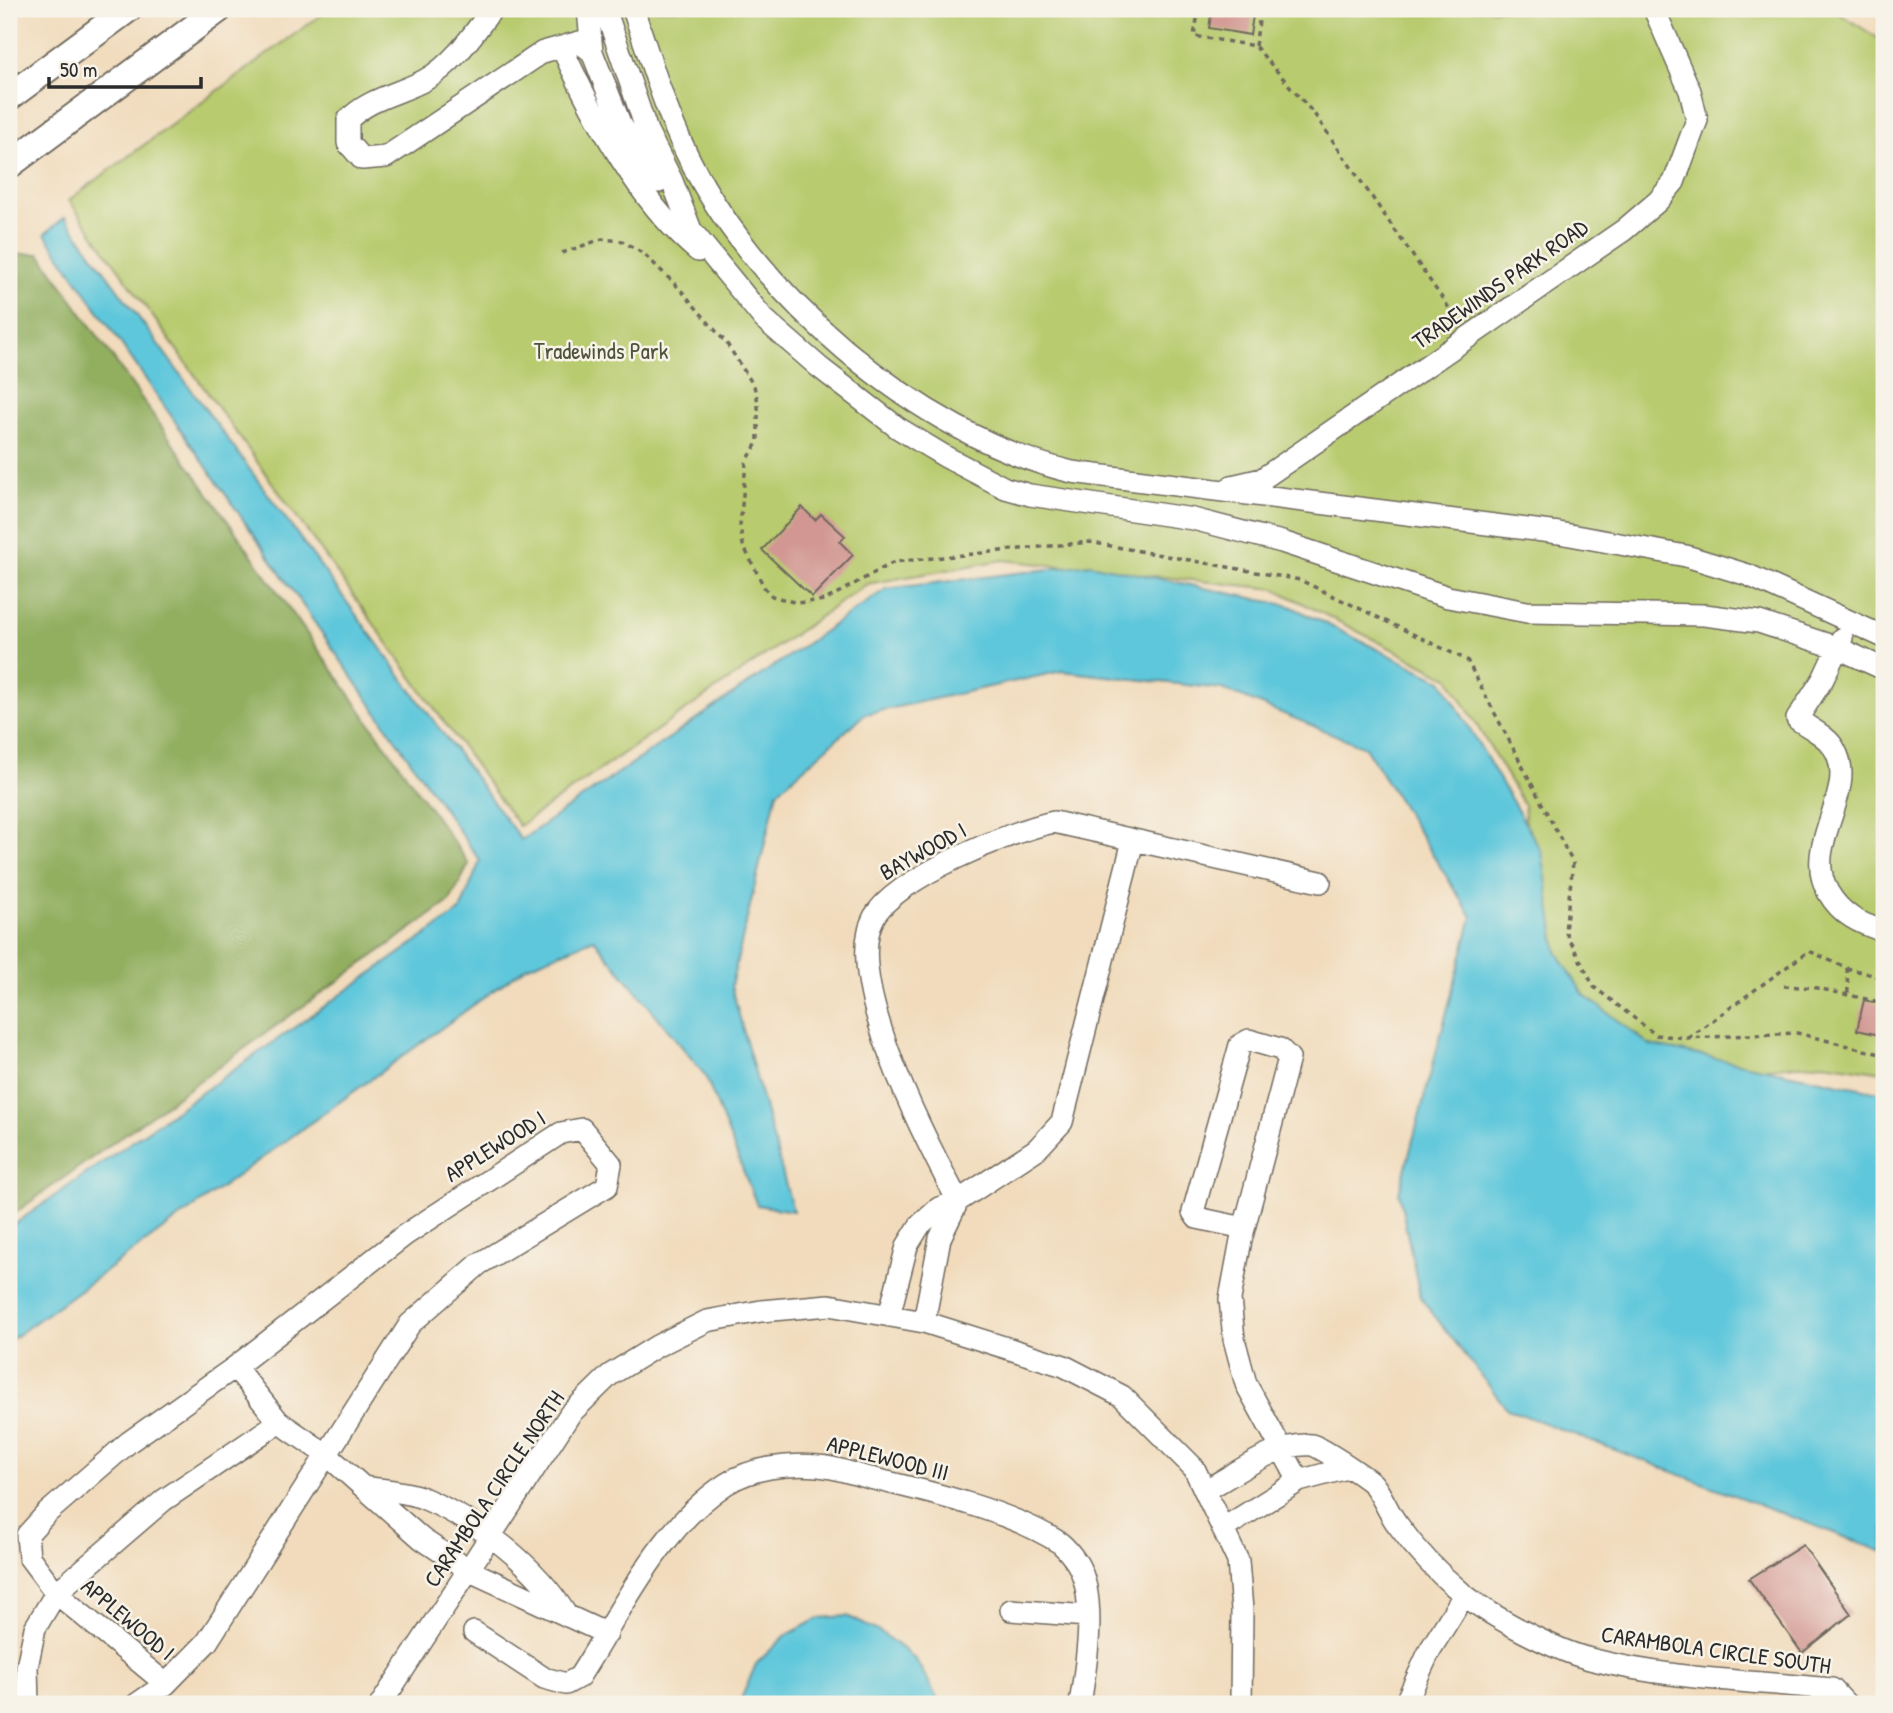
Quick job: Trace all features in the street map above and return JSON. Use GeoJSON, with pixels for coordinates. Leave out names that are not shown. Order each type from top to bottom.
{"type":"FeatureCollection","features":[{"type":"Feature","properties":{"kind":"main road"},"geometry":{"type":"LineString","coordinates":[[9,97],[128,9]]}},
{"type":"Feature","properties":{"kind":"main road"},"geometry":{"type":"LineString","coordinates":[[9,165],[219,9]]}},
{"type":"Feature","properties":{"kind":"street"},"geometry":{"type":"LineString","coordinates":[[492,9],[466,44],[428,79],[361,106],[348,120],[348,143],[362,159],[386,157],[543,52],[579,42],[592,52]]}},
{"type":"Feature","properties":{"kind":"street"},"geometry":{"type":"LineString","coordinates":[[588,9],[592,52],[620,123],[691,230],[764,318],[819,367],[898,428],[1005,488],[1030,495],[1193,519],[1282,542],[1461,599],[1527,612],[1704,615],[1759,622],[1838,648],[1884,669]]}},
{"type":"Feature","properties":{"kind":"street"},"geometry":{"type":"LineString","coordinates":[[605,9],[624,68],[691,230]]}},
{"type":"Feature","properties":{"kind":"street","name":"TRADEWINDS PARK ROAD"},"geometry":{"type":"LineString","coordinates":[[633,9],[684,149],[716,205],[771,278],[839,344],[907,397],[1007,452],[1044,465],[1215,491],[1559,533],[1686,556],[1748,575],[1884,637]]}},
{"type":"Feature","properties":{"kind":"street","name":"TRADEWINDS PARK ROAD"},"geometry":{"type":"LineString","coordinates":[[1182,486],[1242,486],[1262,480],[1624,230],[1658,201],[1674,181],[1697,120],[1690,92],[1654,9]]}},
{"type":"Feature","properties":{"kind":"street"},"geometry":{"type":"LineString","coordinates":[[562,48],[588,104],[671,229],[724,271]]}},
{"type":"Feature","properties":{"kind":"street"},"geometry":{"type":"LineString","coordinates":[[661,161],[684,149]]}},
{"type":"Feature","properties":{"kind":"street"},"geometry":{"type":"LineString","coordinates":[[1193,519],[1215,491]]}},
{"type":"Feature","properties":{"kind":"street"},"geometry":{"type":"LineString","coordinates":[[1850,620],[1823,679],[1797,719],[1830,742],[1840,763],[1840,784],[1824,840],[1820,865],[1823,883],[1833,901],[1845,914],[1860,924],[1884,931]]}},
{"type":"Feature","properties":{"kind":"street","name":"BAYWOOD I"},"geometry":{"type":"LineString","coordinates":[[958,1201],[921,1130],[873,1002],[865,954],[874,918],[892,894],[1021,829],[1054,822],[1321,882]]}},
{"type":"Feature","properties":{"kind":"street"},"geometry":{"type":"LineString","coordinates":[[889,1316],[907,1246],[920,1225],[939,1208],[958,1201],[1037,1149],[1062,1122],[1133,841]]}},
{"type":"Feature","properties":{"kind":"street"},"geometry":{"type":"LineString","coordinates":[[1244,1228],[1197,1219],[1193,1212],[1240,1045],[1249,1040],[1280,1049],[1289,1058],[1244,1228],[1230,1299],[1234,1339],[1246,1384],[1299,1480]]}},
{"type":"Feature","properties":{"kind":"street","name":"APPLEWOOD I"},"geometry":{"type":"LineString","coordinates":[[137,1704],[166,1684],[207,1642],[410,1324],[479,1264],[607,1186],[611,1164],[582,1129],[562,1133],[405,1235],[235,1367],[129,1442],[46,1514],[27,1535],[29,1557],[56,1593],[166,1684]]}},
{"type":"Feature","properties":{"kind":"street"},"geometry":{"type":"LineString","coordinates":[[924,1322],[940,1238],[958,1201]]}},
{"type":"Feature","properties":{"kind":"street","name":"CARAMBOLA CIRCLE NORTH"},"geometry":{"type":"LineString","coordinates":[[381,1704],[470,1571],[569,1414],[610,1375],[657,1346],[707,1321],[761,1311],[829,1305],[924,1322],[1064,1366],[1122,1396],[1194,1468],[1224,1528]]}},
{"type":"Feature","properties":{"kind":"street"},"geometry":{"type":"LineString","coordinates":[[235,1367],[279,1422],[327,1455],[422,1539],[470,1571],[607,1634]]}},
{"type":"Feature","properties":{"kind":"street","name":"APPLEWOOD I"},"geometry":{"type":"LineString","coordinates":[[28,1704],[27,1667],[35,1628],[56,1593],[164,1500],[279,1422]]}},
{"type":"Feature","properties":{"kind":"street","name":"CARAMBOLA CIRCLE SOUTH"},"geometry":{"type":"LineString","coordinates":[[1206,1490],[1282,1449],[1313,1445],[1333,1454],[1347,1468],[1372,1483],[1410,1540],[1464,1595],[1536,1637],[1589,1659],[1672,1672],[1832,1689],[1846,1704]]}},
{"type":"Feature","properties":{"kind":"street","name":"APPLEWOOD III"},"geometry":{"type":"LineString","coordinates":[[474,1632],[544,1678],[566,1684],[579,1677],[663,1545],[697,1508],[727,1483],[769,1467],[818,1466],[918,1489],[1035,1530],[1062,1545],[1077,1563],[1086,1587],[1088,1653],[1080,1704]]}},
{"type":"Feature","properties":{"kind":"street"},"geometry":{"type":"LineString","coordinates":[[1241,1704],[1242,1610],[1238,1561],[1224,1528],[1299,1480],[1347,1468]]}},
{"type":"Feature","properties":{"kind":"street"},"geometry":{"type":"LineString","coordinates":[[363,1487],[420,1497],[492,1537],[550,1587],[567,1616]]}},
{"type":"Feature","properties":{"kind":"street"},"geometry":{"type":"LineString","coordinates":[[1405,1704],[1430,1650],[1464,1595]]}},
{"type":"Feature","properties":{"kind":"street"},"geometry":{"type":"LineString","coordinates":[[1011,1610],[1087,1616]]}},
{"type":"Feature","properties":{"kind":"path"},"geometry":{"type":"LineString","coordinates":[[1199,9],[1194,36],[1255,46],[1315,116],[1469,337]]}},
{"type":"Feature","properties":{"kind":"path"},"geometry":{"type":"LineString","coordinates":[[1255,46],[1261,9]]}},
{"type":"Feature","properties":{"kind":"path"},"geometry":{"type":"LineString","coordinates":[[562,253],[602,239],[622,241],[643,254],[680,288],[727,344],[754,386],[758,402],[758,441],[746,463],[740,526],[743,545],[764,587],[772,596],[797,603],[825,600],[894,562],[1088,542],[1300,580],[1467,660],[1573,863],[1565,931],[1594,987],[1656,1035],[1687,1038],[1797,1033],[1884,1055]]}},
{"type":"Feature","properties":{"kind":"path"},"geometry":{"type":"LineString","coordinates":[[1687,1038],[1809,951],[1847,968],[1884,977]]}},
{"type":"Feature","properties":{"kind":"path"},"geometry":{"type":"LineString","coordinates":[[1847,968],[1848,995]]}},
{"type":"Feature","properties":{"kind":"path"},"geometry":{"type":"LineString","coordinates":[[1784,986],[1818,988],[1884,1003]]}},
{"type":"Feature","properties":{"kind":"green space","name":"Tradewinds Park"},"geometry":{"type":"Polygon","coordinates":[[[329,9],[1832,9],[1884,42],[1884,1072],[1824,1063],[1731,1071],[1650,1045],[1584,995],[1554,962],[1532,895],[1524,805],[1449,678],[1275,589],[1003,560],[867,584],[519,826],[69,200],[329,9]]]}},
{"type":"Feature","properties":{"kind":"green space"},"geometry":{"type":"Polygon","coordinates":[[[9,254],[40,254],[469,864],[450,901],[9,1217],[9,254]]]}},
{"type":"Feature","properties":{"kind":"water"},"geometry":{"type":"Polygon","coordinates":[[[65,217],[521,840],[886,589],[1090,564],[1290,606],[1442,681],[1542,852],[1557,952],[1584,995],[1650,1045],[1884,1093],[1884,1552],[1507,1409],[1420,1297],[1399,1193],[1472,917],[1365,747],[1222,689],[1062,671],[865,714],[777,792],[731,986],[793,1211],[757,1205],[705,1075],[594,939],[526,967],[9,1341],[9,1228],[460,911],[480,861],[45,234],[65,217]]]}},
{"type":"Feature","properties":{"kind":"water"},"geometry":{"type":"Polygon","coordinates":[[[847,1616],[882,1633],[916,1660],[937,1698],[935,1704],[739,1704],[756,1664],[785,1636],[819,1618],[847,1616]]]}},
{"type":"Feature","properties":{"kind":"building"},"geometry":{"type":"Polygon","coordinates":[[[1212,9],[1254,9],[1250,35],[1209,28],[1212,9]]]}},
{"type":"Feature","properties":{"kind":"building"},"geometry":{"type":"Polygon","coordinates":[[[802,507],[815,520],[821,514],[845,536],[840,542],[853,555],[812,597],[762,550],[802,507]]]}},
{"type":"Feature","properties":{"kind":"building"},"geometry":{"type":"Polygon","coordinates":[[[1864,1000],[1884,1005],[1884,1036],[1857,1030],[1864,1000]]]}},
{"type":"Feature","properties":{"kind":"building"},"geometry":{"type":"Polygon","coordinates":[[[1803,1545],[1851,1614],[1802,1653],[1749,1579],[1803,1545]]]}}]}
